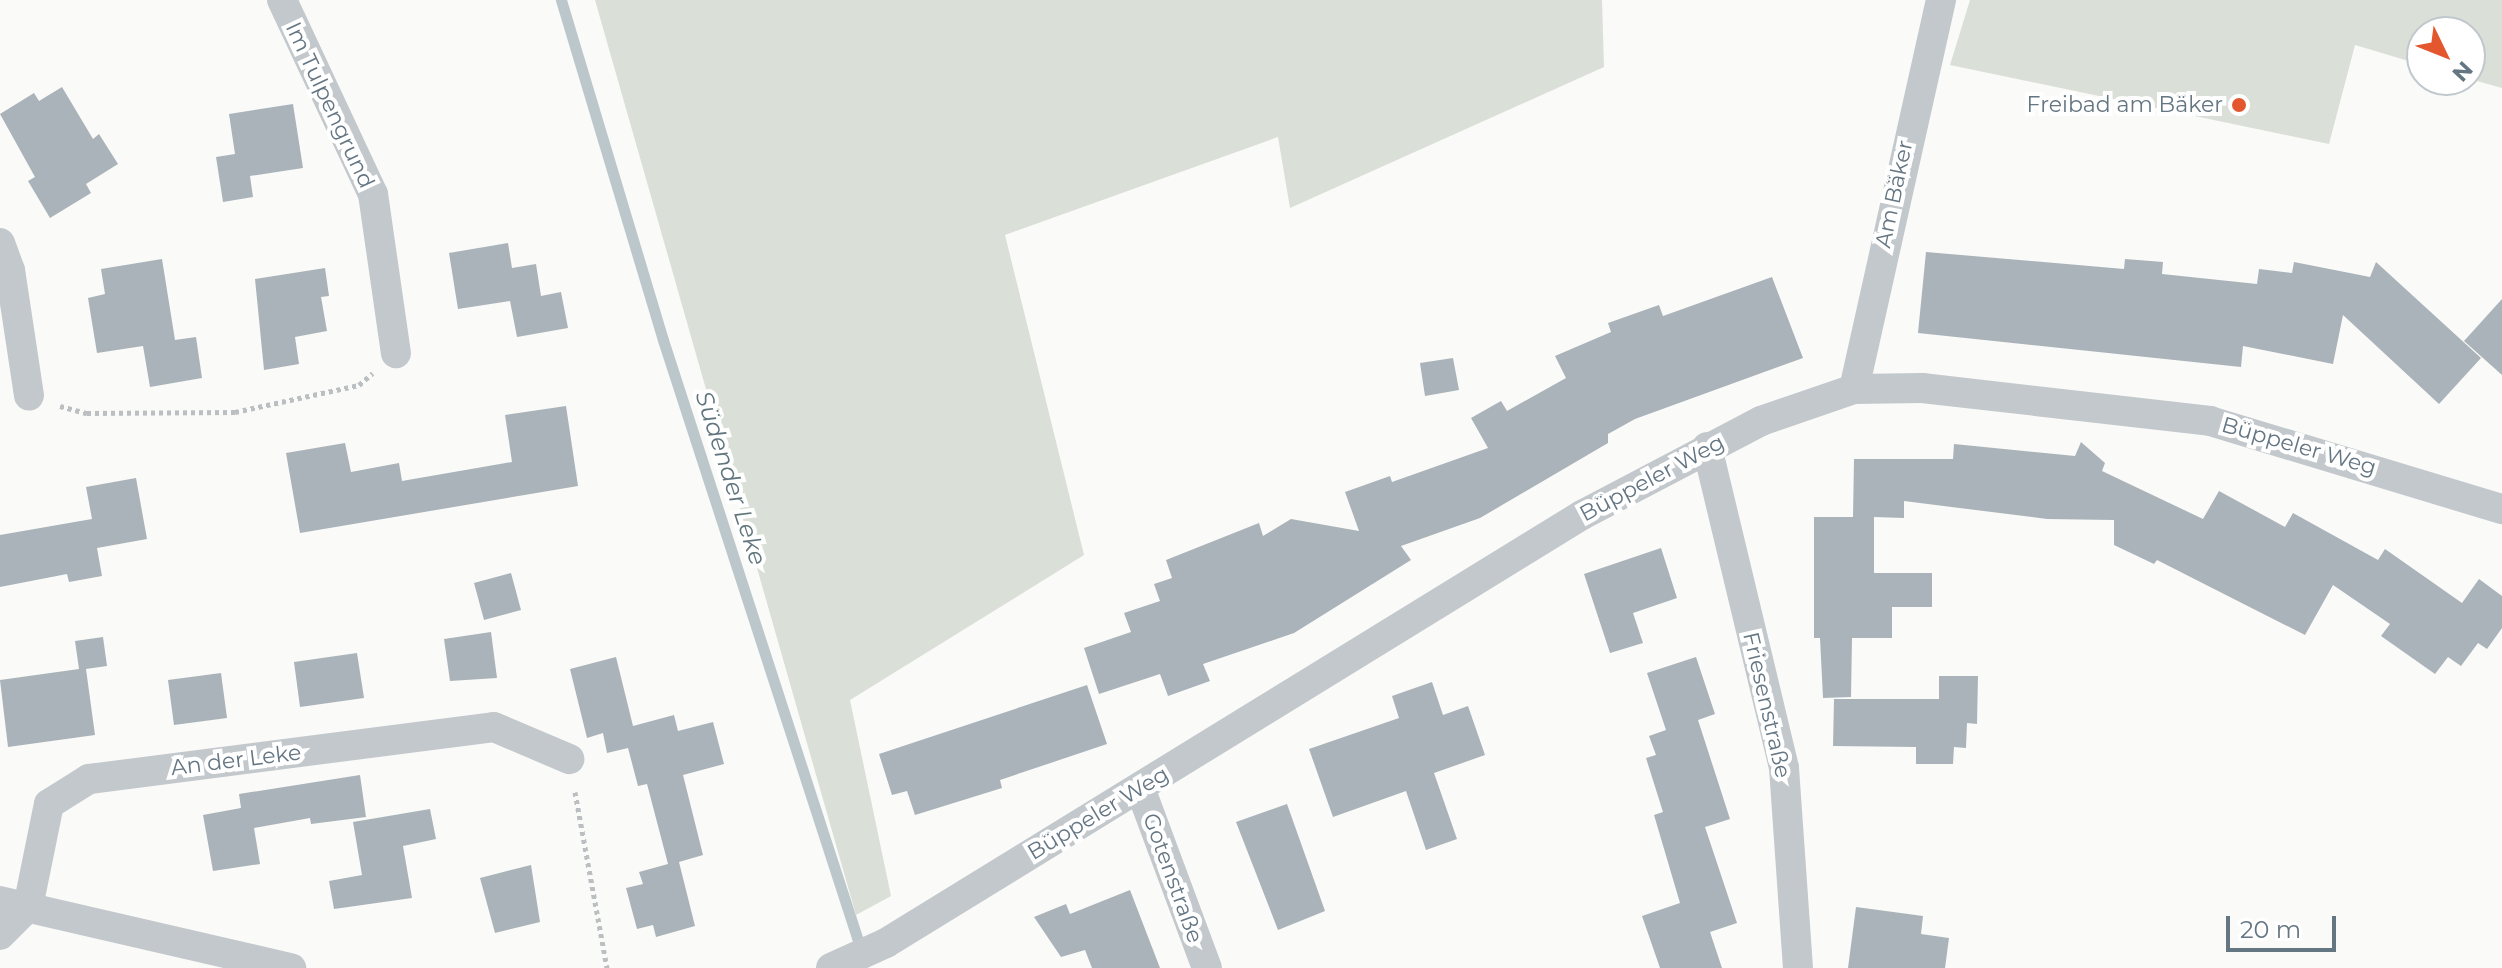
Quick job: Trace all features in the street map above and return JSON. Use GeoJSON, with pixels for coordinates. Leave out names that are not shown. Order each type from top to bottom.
{"type":"FeatureCollection","features":[{"type":"Feature","properties":{"kind":"street","name":"Im Tulpengrund"},"geometry":{"type":"LineString","coordinates":[[282,0],[373,194],[396,353]]}},
{"type":"Feature","properties":{"kind":"street","name":"Am Bäker"},"geometry":{"type":"LineString","coordinates":[[1854,389],[1941,0]]}},
{"type":"Feature","properties":{"kind":"street"},"geometry":{"type":"LineString","coordinates":[[0,243],[10,270],[29,396]]}},
{"type":"Feature","properties":{"kind":"street","name":"Büppeler Weg"},"geometry":{"type":"LineString","coordinates":[[831,968],[891,940],[1582,515],[1761,421],[1854,389],[1922,388],[2210,421],[2502,509]]}},
{"type":"Feature","properties":{"kind":"street","name":"Friesenstraße"},"geometry":{"type":"LineString","coordinates":[[1707,447],[1784,768],[1798,968]]}},
{"type":"Feature","properties":{"kind":"street","name":"An der Leke"},"geometry":{"type":"LineString","coordinates":[[14,904],[49,804],[89,779],[494,727],[569,759]]}},
{"type":"Feature","properties":{"kind":"street","name":"Gotenstraße"},"geometry":{"type":"LineString","coordinates":[[1140,788],[1207,968]]}},
{"type":"Feature","properties":{"kind":"street"},"geometry":{"type":"LineString","coordinates":[[0,935],[14,904],[291,968]]}},
{"type":"Feature","properties":{"kind":"path"},"geometry":{"type":"LineString","coordinates":[[29,396],[87,413],[235,412],[359,385],[396,353]]}},
{"type":"Feature","properties":{"kind":"path"},"geometry":{"type":"LineString","coordinates":[[569,759],[607,968]]}},
{"type":"Feature","properties":{"kind":"shaded area"},"geometry":{"type":"Polygon","coordinates":[[[595,0],[1602,0],[1604,67],[1290,208],[1278,137],[1005,235],[1084,555],[850,700],[891,896],[856,915],[595,0]]]}},
{"type":"Feature","properties":{"kind":"shaded area","name":"Freibad am Bäker"},"geometry":{"type":"Polygon","coordinates":[[[1970,0],[2502,0],[2502,88],[2486,84],[2486,16],[2406,16],[2406,60],[2355,45],[2329,144],[1950,65],[1970,0]]]}},
{"type":"Feature","properties":{"kind":"building"},"geometry":{"type":"Polygon","coordinates":[[[62,87],[93,139],[99,134],[118,164],[86,184],[91,193],[50,218],[28,181],[35,177],[0,114],[34,93],[39,101],[62,87]]]}},
{"type":"Feature","properties":{"kind":"building"},"geometry":{"type":"Polygon","coordinates":[[[293,104],[303,168],[250,176],[253,197],[223,202],[216,157],[235,154],[229,114],[293,104]]]}},
{"type":"Feature","properties":{"kind":"building"},"geometry":{"type":"Polygon","coordinates":[[[508,243],[512,268],[536,264],[541,296],[561,292],[568,328],[517,337],[510,301],[458,309],[449,253],[508,243]]]}},
{"type":"Feature","properties":{"kind":"building"},"geometry":{"type":"Polygon","coordinates":[[[1926,252],[2124,269],[2125,259],[2163,262],[2162,274],[2257,284],[2259,269],[2292,273],[2294,262],[2370,277],[2376,262],[2481,358],[2439,404],[2343,315],[2333,364],[2243,346],[2241,367],[1918,333],[1926,252]]]}},
{"type":"Feature","properties":{"kind":"building"},"geometry":{"type":"Polygon","coordinates":[[[162,259],[175,340],[196,337],[202,378],[150,387],[143,346],[97,353],[88,298],[105,294],[101,269],[162,259]]]}},
{"type":"Feature","properties":{"kind":"building"},"geometry":{"type":"Polygon","coordinates":[[[325,268],[329,296],[321,297],[327,331],[295,337],[299,364],[264,370],[255,279],[325,268]]]}},
{"type":"Feature","properties":{"kind":"building"},"geometry":{"type":"Polygon","coordinates":[[[1772,277],[1803,358],[1635,419],[1608,434],[1608,443],[1480,518],[1401,546],[1411,560],[1294,633],[1203,664],[1210,681],[1168,696],[1160,674],[1099,694],[1084,648],[1131,632],[1124,613],[1160,601],[1154,584],[1172,578],[1166,560],[1259,523],[1263,536],[1291,519],[1359,531],[1345,492],[1390,476],[1392,482],[1488,448],[1471,418],[1501,401],[1507,411],[1566,378],[1555,356],[1611,332],[1608,323],[1659,305],[1663,316],[1772,277]]]}},
{"type":"Feature","properties":{"kind":"building"},"geometry":{"type":"Polygon","coordinates":[[[2502,299],[2502,375],[2464,341],[2502,299]]]}},
{"type":"Feature","properties":{"kind":"building"},"geometry":{"type":"Polygon","coordinates":[[[1453,358],[1459,390],[1425,396],[1420,363],[1453,358]]]}},
{"type":"Feature","properties":{"kind":"building"},"geometry":{"type":"Polygon","coordinates":[[[566,406],[578,486],[300,533],[286,453],[345,443],[351,472],[399,463],[402,481],[512,462],[505,415],[566,406]]]}},
{"type":"Feature","properties":{"kind":"building"},"geometry":{"type":"Polygon","coordinates":[[[2081,442],[2105,463],[2102,471],[2203,519],[2219,491],[2285,527],[2293,513],[2378,560],[2385,549],[2462,603],[2479,579],[2502,596],[2502,628],[2487,649],[2478,643],[2461,666],[2448,657],[2435,674],[2381,636],[2390,624],[2333,585],[2305,635],[2157,560],[2154,564],[2114,545],[2114,520],[2047,519],[1904,501],[1904,518],[1874,517],[1874,573],[1932,573],[1932,607],[1892,607],[1892,638],[1852,638],[1851,697],[1823,698],[1820,638],[1814,638],[1814,517],[1853,517],[1854,459],[1953,459],[1954,444],[2075,456],[2081,442]]]}},
{"type":"Feature","properties":{"kind":"building"},"geometry":{"type":"Polygon","coordinates":[[[136,478],[147,539],[97,548],[102,576],[69,582],[67,574],[0,587],[0,535],[92,519],[86,487],[136,478]]]}},
{"type":"Feature","properties":{"kind":"building"},"geometry":{"type":"Polygon","coordinates":[[[1661,548],[1677,598],[1633,613],[1643,643],[1610,653],[1584,574],[1661,548]]]}},
{"type":"Feature","properties":{"kind":"building"},"geometry":{"type":"Polygon","coordinates":[[[511,573],[521,610],[484,620],[474,583],[511,573]]]}},
{"type":"Feature","properties":{"kind":"building"},"geometry":{"type":"Polygon","coordinates":[[[491,632],[497,678],[450,681],[444,639],[491,632]]]}},
{"type":"Feature","properties":{"kind":"building"},"geometry":{"type":"Polygon","coordinates":[[[103,637],[107,666],[86,669],[95,735],[8,747],[0,680],[79,669],[75,641],[103,637]]]}},
{"type":"Feature","properties":{"kind":"building"},"geometry":{"type":"Polygon","coordinates":[[[357,653],[364,698],[300,707],[294,662],[357,653]]]}},
{"type":"Feature","properties":{"kind":"building"},"geometry":{"type":"Polygon","coordinates":[[[616,657],[633,726],[674,715],[678,731],[713,722],[724,764],[683,775],[703,855],[679,862],[695,926],[656,937],[653,925],[637,929],[626,888],[643,884],[639,872],[668,864],[647,784],[638,786],[628,748],[607,753],[603,733],[587,738],[570,669],[616,657]]]}},
{"type":"Feature","properties":{"kind":"building"},"geometry":{"type":"Polygon","coordinates":[[[1696,657],[1715,714],[1698,720],[1730,819],[1705,827],[1737,923],[1710,932],[1722,968],[1660,968],[1642,916],[1680,903],[1654,815],[1663,812],[1646,758],[1656,755],[1649,736],[1666,730],[1647,673],[1696,657]]]}},
{"type":"Feature","properties":{"kind":"building"},"geometry":{"type":"Polygon","coordinates":[[[221,673],[227,718],[174,725],[168,680],[221,673]]]}},
{"type":"Feature","properties":{"kind":"building"},"geometry":{"type":"Polygon","coordinates":[[[1939,676],[1978,676],[1977,724],[1967,723],[1966,748],[1954,747],[1953,764],[1916,764],[1916,747],[1833,746],[1834,699],[1939,699],[1939,676]]]}},
{"type":"Feature","properties":{"kind":"building"},"geometry":{"type":"Polygon","coordinates":[[[1432,682],[1443,715],[1468,706],[1485,755],[1434,773],[1457,839],[1426,850],[1406,791],[1333,817],[1309,749],[1399,718],[1392,696],[1432,682]]]}},
{"type":"Feature","properties":{"kind":"building"},"geometry":{"type":"Polygon","coordinates":[[[1087,685],[1107,744],[1000,780],[1002,788],[915,815],[907,791],[892,795],[879,754],[1087,685]]]}},
{"type":"Feature","properties":{"kind":"building"},"geometry":{"type":"Polygon","coordinates":[[[360,775],[366,817],[311,824],[310,818],[254,828],[260,864],[213,871],[203,815],[241,808],[239,794],[360,775]]]}},
{"type":"Feature","properties":{"kind":"building"},"geometry":{"type":"Polygon","coordinates":[[[1287,804],[1325,911],[1278,930],[1236,822],[1287,804]]]}},
{"type":"Feature","properties":{"kind":"building"},"geometry":{"type":"Polygon","coordinates":[[[430,809],[436,839],[403,846],[412,898],[334,909],[329,881],[362,875],[353,822],[430,809]]]}},
{"type":"Feature","properties":{"kind":"building"},"geometry":{"type":"Polygon","coordinates":[[[531,865],[540,922],[495,933],[480,878],[531,865]]]}},
{"type":"Feature","properties":{"kind":"building"},"geometry":{"type":"Polygon","coordinates":[[[1130,890],[1160,968],[1092,968],[1085,950],[1061,957],[1034,917],[1066,904],[1070,914],[1130,890]]]}},
{"type":"Feature","properties":{"kind":"building"},"geometry":{"type":"Polygon","coordinates":[[[1856,907],[1923,916],[1921,934],[1949,938],[1945,968],[1848,968],[1856,907]]]}},
{"type":"Feature","properties":{"kind":"waterway","name":"Südender Leke"},"geometry":{"type":"LineString","coordinates":[[561,0],[663,340],[862,953]]}},
{"type":"Feature","properties":{"kind":"place","name":"Freibad am Bäker"},"geometry":{"type":"Point","coordinates":[2239,105]}}]}
